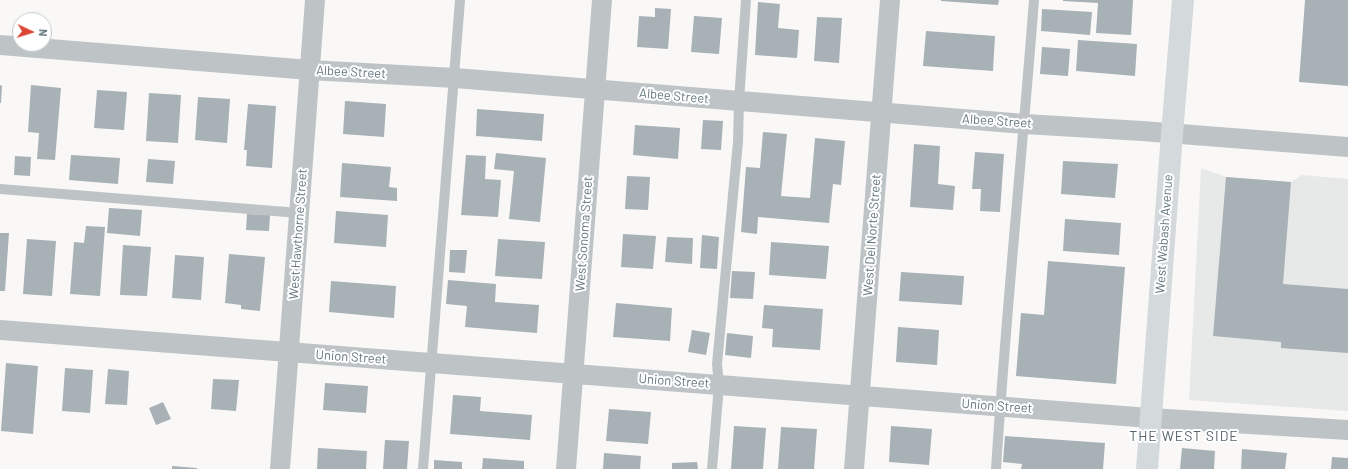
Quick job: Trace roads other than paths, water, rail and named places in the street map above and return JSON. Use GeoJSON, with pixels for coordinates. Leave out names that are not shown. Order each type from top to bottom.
{"type":"FeatureCollection","features":[{"type":"Feature","properties":{"kind":"main road","name":"West Wabash Avenue"},"geometry":{"type":"LineString","coordinates":[[1147,469],[1183,0]]}},
{"type":"Feature","properties":{"kind":"street","name":"West Hawthorne Street"},"geometry":{"type":"LineString","coordinates":[[280,469],[315,0]]}},
{"type":"Feature","properties":{"kind":"street","name":"West Sonoma Street"},"geometry":{"type":"LineString","coordinates":[[566,469],[602,0]]}},
{"type":"Feature","properties":{"kind":"street","name":"West Del Norte Street"},"geometry":{"type":"LineString","coordinates":[[854,469],[890,0]]}},
{"type":"Feature","properties":{"kind":"street","name":"Albee Street"},"geometry":{"type":"LineString","coordinates":[[0,46],[310,70],[454,78],[739,102],[1348,147]]}},
{"type":"Feature","properties":{"kind":"street","name":"Union Street"},"geometry":{"type":"LineString","coordinates":[[0,330],[1000,407],[1348,430]]}},
{"type":"Feature","properties":{"kind":"lane"},"geometry":{"type":"LineString","coordinates":[[423,469],[460,0]]}},
{"type":"Feature","properties":{"kind":"lane"},"geometry":{"type":"LineString","coordinates":[[712,469],[719,385],[717,364],[738,142],[739,102],[746,0]]}},
{"type":"Feature","properties":{"kind":"lane"},"geometry":{"type":"LineString","coordinates":[[996,469],[1034,0]]}},
{"type":"Feature","properties":{"kind":"lane"},"geometry":{"type":"LineString","coordinates":[[0,189],[299,213]]}},
{"type":"Feature","properties":{"kind":"district","name":"THE WEST SIDE"},"geometry":{"type":"Point","coordinates":[1184,436]}}]}
